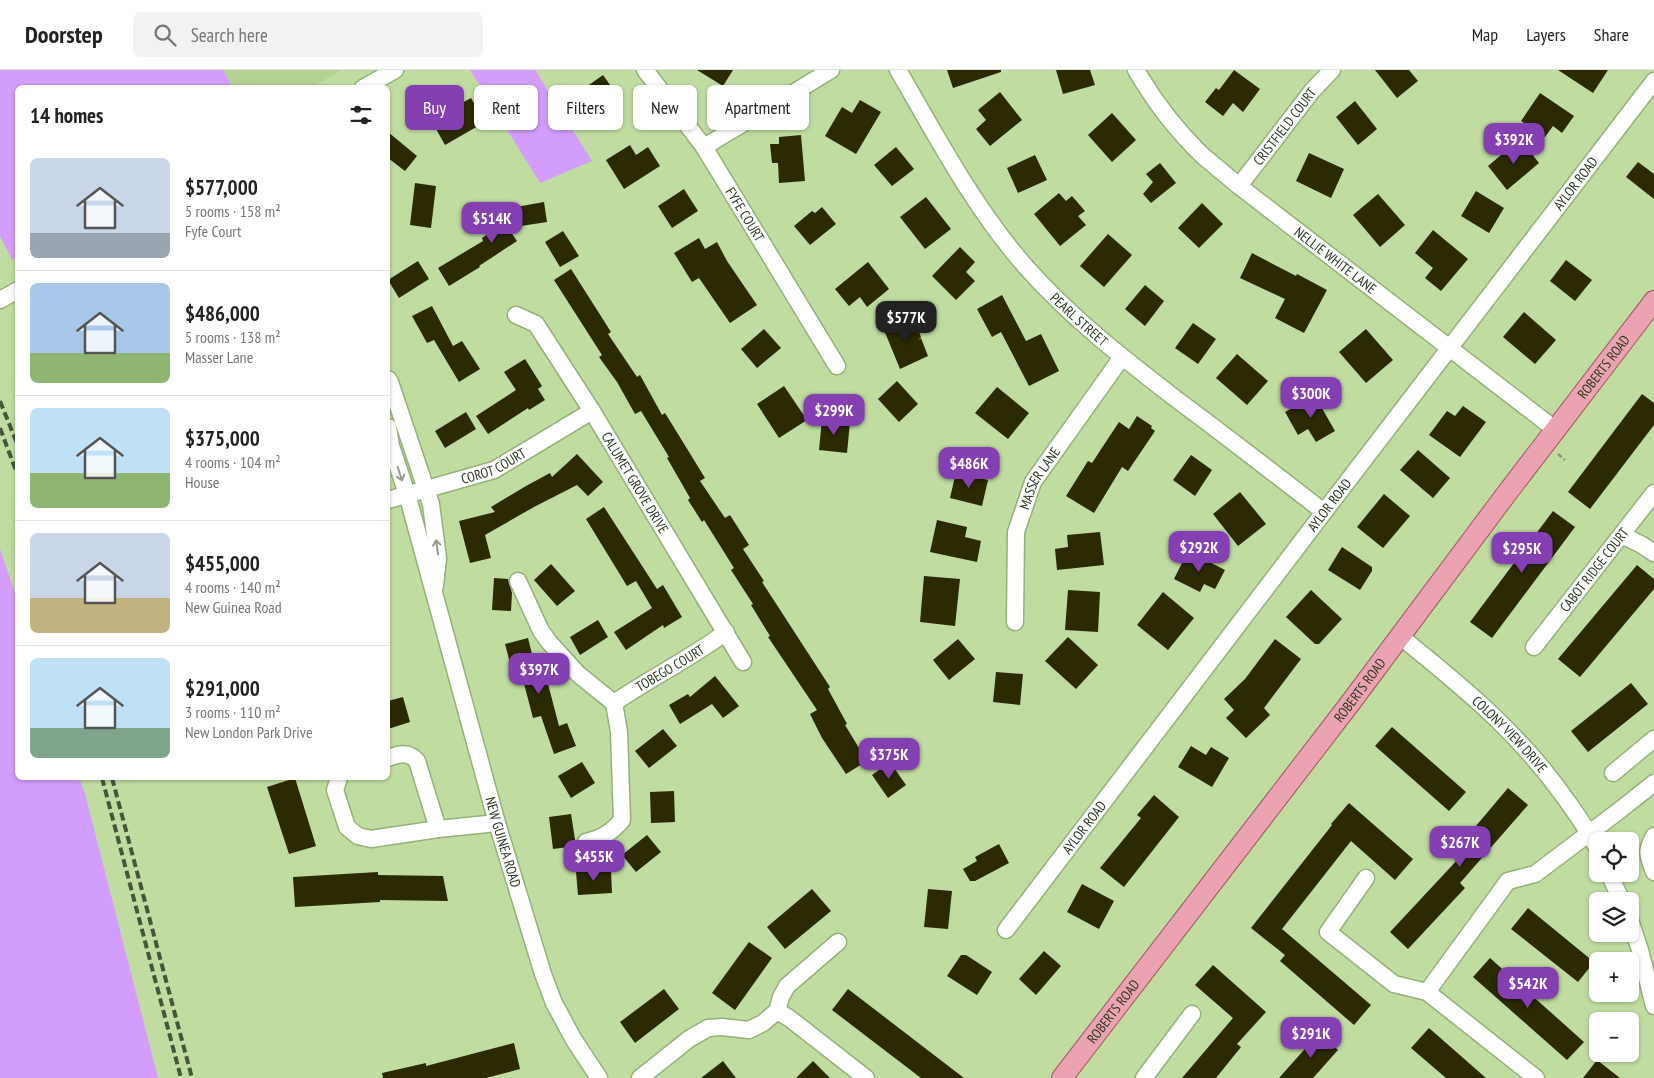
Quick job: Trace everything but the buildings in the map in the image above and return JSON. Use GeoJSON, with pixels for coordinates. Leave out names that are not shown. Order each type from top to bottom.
{"type":"FeatureCollection","features":[{"type":"Feature","properties":{"kind":"main road","name":"ROBERTS ROAD"},"geometry":{"type":"LineString","coordinates":[[1062,1078],[1401,637],[1654,301]]}},
{"type":"Feature","properties":{"kind":"street"},"geometry":{"type":"LineString","coordinates":[[368,85],[395,70]]}},
{"type":"Feature","properties":{"kind":"street","name":"FYFE COURT"},"geometry":{"type":"LineString","coordinates":[[645,70],[704,147],[837,366]]}},
{"type":"Feature","properties":{"kind":"street"},"geometry":{"type":"LineString","coordinates":[[704,147],[830,70]]}},
{"type":"Feature","properties":{"kind":"street","name":"PEARL STREET"},"geometry":{"type":"LineString","coordinates":[[898,70],[960,178],[1002,238],[1049,292],[1122,357],[1324,512]]}},
{"type":"Feature","properties":{"kind":"street","name":"NELLIE WHITE LANE"},"geometry":{"type":"LineString","coordinates":[[1136,70],[1157,103],[1202,155],[1239,186],[1556,430]]}},
{"type":"Feature","properties":{"kind":"street","name":"CRISTFIELD COURT"},"geometry":{"type":"LineString","coordinates":[[1239,186],[1312,90],[1332,70]]}},
{"type":"Feature","properties":{"kind":"street","name":"AYLOR ROAD"},"geometry":{"type":"LineString","coordinates":[[1006,930],[1654,81]]}},
{"type":"Feature","properties":{"kind":"street"},"geometry":{"type":"LineString","coordinates":[[0,300],[15,292]]}},
{"type":"Feature","properties":{"kind":"street","name":"CALUMET GROVE DRIVE"},"geometry":{"type":"LineString","coordinates":[[516,315],[536,324],[592,411],[743,662]]}},
{"type":"Feature","properties":{"kind":"street","name":"MASSER LANE"},"geometry":{"type":"LineString","coordinates":[[1015,622],[1016,532],[1033,482],[1122,357]]}},
{"type":"Feature","properties":{"kind":"street","name":"NEW GUINEA ROAD"},"geometry":{"type":"LineString","coordinates":[[390,382],[431,504],[438,558],[434,595]]}},
{"type":"Feature","properties":{"kind":"street","name":"COROT COURT"},"geometry":{"type":"LineString","coordinates":[[390,499],[494,470],[592,411]]}},
{"type":"Feature","properties":{"kind":"street","name":"NEW GUINEA ROAD"},"geometry":{"type":"LineString","coordinates":[[390,452],[407,494],[498,823],[543,974],[554,1002],[574,1040],[599,1078]]}},
{"type":"Feature","properties":{"kind":"street","name":"CABOT RIDGE COURT"},"geometry":{"type":"LineString","coordinates":[[1534,647],[1654,493]]}},
{"type":"Feature","properties":{"kind":"street"},"geometry":{"type":"LineString","coordinates":[[1622,535],[1642,544],[1654,553]]}},
{"type":"Feature","properties":{"kind":"street"},"geometry":{"type":"LineString","coordinates":[[518,581],[541,631],[549,642],[578,674],[614,703],[619,732],[622,820],[611,832],[598,839],[586,842]]}},
{"type":"Feature","properties":{"kind":"street","name":"TOBEGO COURT"},"geometry":{"type":"LineString","coordinates":[[614,703],[635,688],[710,644],[726,632]]}},
{"type":"Feature","properties":{"kind":"street","name":"COLONY VIEW DRIVE"},"geometry":{"type":"LineString","coordinates":[[1401,637],[1480,702],[1515,736],[1546,771],[1589,832]]}},
{"type":"Feature","properties":{"kind":"street"},"geometry":{"type":"LineString","coordinates":[[1613,773],[1654,739]]}},
{"type":"Feature","properties":{"kind":"street"},"geometry":{"type":"LineString","coordinates":[[390,757],[401,754],[411,755],[417,761],[438,829]]}},
{"type":"Feature","properties":{"kind":"street"},"geometry":{"type":"LineString","coordinates":[[338,780],[335,790],[347,827],[358,836],[371,839],[438,829],[498,823]]}},
{"type":"Feature","properties":{"kind":"street"},"geometry":{"type":"LineString","coordinates":[[1427,992],[1508,881],[1534,874],[1654,783]]}},
{"type":"Feature","properties":{"kind":"street"},"geometry":{"type":"LineString","coordinates":[[1654,836],[1648,848],[1654,872]]}},
{"type":"Feature","properties":{"kind":"street"},"geometry":{"type":"LineString","coordinates":[[1366,878],[1328,932],[1394,984],[1427,992],[1536,1078]]}},
{"type":"Feature","properties":{"kind":"street"},"geometry":{"type":"LineString","coordinates":[[640,1078],[689,1038],[708,1028],[722,1027],[749,1030],[762,1023],[777,1011],[781,996],[788,986],[838,942]]}},
{"type":"Feature","properties":{"kind":"street"},"geometry":{"type":"LineString","coordinates":[[1637,942],[1654,1006]]}},
{"type":"Feature","properties":{"kind":"street"},"geometry":{"type":"LineString","coordinates":[[777,1011],[789,1018],[866,1078]]}},
{"type":"Feature","properties":{"kind":"street"},"geometry":{"type":"LineString","coordinates":[[1144,1078],[1192,1014]]}},
{"type":"Feature","properties":{"kind":"shaded area"},"geometry":{"type":"Polygon","coordinates":[[[0,70],[223,70],[232,85],[15,85],[15,258],[12,260],[0,236],[0,70]]]}},
{"type":"Feature","properties":{"kind":"shaded area"},"geometry":{"type":"Polygon","coordinates":[[[223,70],[341,70],[316,85],[232,85],[223,70]]]}},
{"type":"Feature","properties":{"kind":"shaded area"},"geometry":{"type":"Polygon","coordinates":[[[470,70],[535,70],[548,91],[548,130],[573,130],[592,161],[540,183],[507,130],[538,130],[538,85],[479,85],[470,70]]]}},
{"type":"Feature","properties":{"kind":"shaded area"},"geometry":{"type":"Polygon","coordinates":[[[0,549],[15,593],[15,780],[80,780],[85,794],[158,1078],[0,1078],[0,549]]]}},
{"type":"Feature","properties":{"kind":"railway"},"geometry":{"type":"LineString","coordinates":[[0,401],[15,438]]}},
{"type":"Feature","properties":{"kind":"railway"},"geometry":{"type":"LineString","coordinates":[[0,428],[15,468]]}},
{"type":"Feature","properties":{"kind":"railway"},"geometry":{"type":"LineString","coordinates":[[103,780],[181,1078]]}},
{"type":"Feature","properties":{"kind":"railway"},"geometry":{"type":"LineString","coordinates":[[113,780],[192,1078]]}}]}
